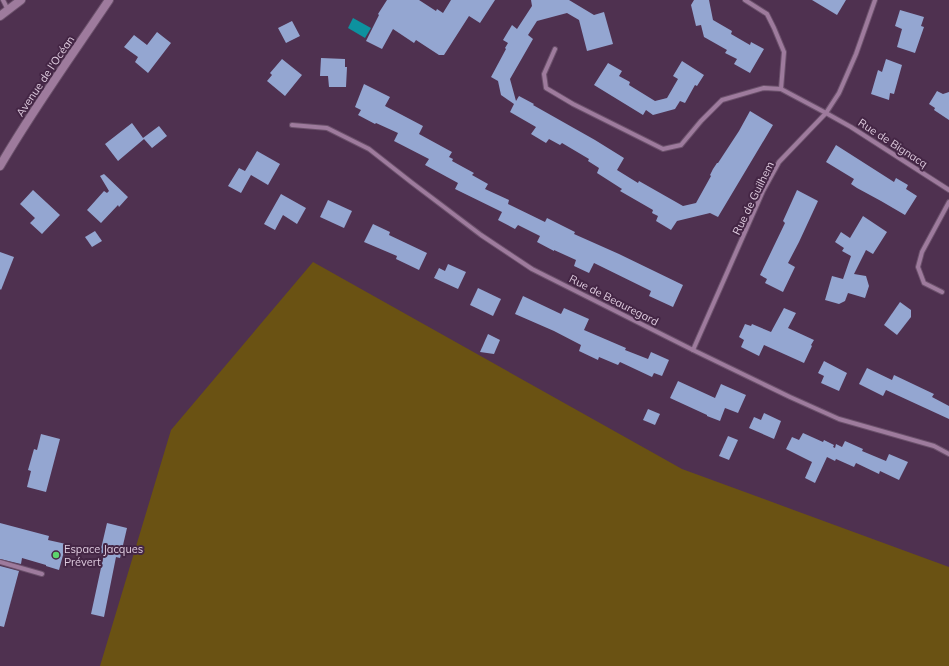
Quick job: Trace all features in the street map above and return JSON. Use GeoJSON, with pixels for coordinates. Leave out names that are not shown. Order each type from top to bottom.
{"type":"FeatureCollection","features":[{"type":"Feature","properties":{"kind":"main road"},"geometry":{"type":"LineString","coordinates":[[0,16],[21,0]]}},
{"type":"Feature","properties":{"kind":"main road","name":"Avenue de l'Océan"},"geometry":{"type":"LineString","coordinates":[[0,166],[12,145],[109,0]]}},
{"type":"Feature","properties":{"kind":"street"},"geometry":{"type":"LineString","coordinates":[[3,0],[8,10]]}},
{"type":"Feature","properties":{"kind":"street"},"geometry":{"type":"LineString","coordinates":[[556,49],[544,74],[546,88],[573,104],[663,149],[681,145],[701,121],[722,100],[764,88],[781,89],[784,52],[767,14],[745,0]]}},
{"type":"Feature","properties":{"kind":"street","name":"Rue de Guilhem"},"geometry":{"type":"LineString","coordinates":[[693,350],[763,191],[779,162],[826,112],[839,93],[856,54],[875,0]]}},
{"type":"Feature","properties":{"kind":"street","name":"Rue de Bignacq"},"geometry":{"type":"LineString","coordinates":[[781,89],[826,112],[949,190]]}},
{"type":"Feature","properties":{"kind":"street","name":"Rue de Beauregard"},"geometry":{"type":"LineString","coordinates":[[292,125],[327,128],[369,149],[481,235],[532,269],[693,350],[839,419],[934,446],[949,454]]}},
{"type":"Feature","properties":{"kind":"street"},"geometry":{"type":"LineString","coordinates":[[942,292],[924,283],[918,267],[922,252],[949,202]]}},
{"type":"Feature","properties":{"kind":"street"},"geometry":{"type":"LineString","coordinates":[[0,562],[42,574]]}},
{"type":"Feature","properties":{"kind":"shaded area"},"geometry":{"type":"Polygon","coordinates":[[[353,18],[371,28],[365,38],[348,28],[353,18]]]}},
{"type":"Feature","properties":{"kind":"shaded area"},"geometry":{"type":"Polygon","coordinates":[[[313,262],[682,469],[949,567],[949,666],[100,666],[171,430],[313,262]]]}},
{"type":"Feature","properties":{"kind":"building"},"geometry":{"type":"Polygon","coordinates":[[[387,0],[419,0],[436,11],[437,9],[443,13],[451,0],[495,0],[480,23],[469,16],[444,55],[439,55],[416,40],[414,43],[393,29],[382,49],[366,41],[379,15],[378,14],[387,0]]]}},
{"type":"Feature","properties":{"kind":"building"},"geometry":{"type":"Polygon","coordinates":[[[531,0],[569,0],[594,15],[604,12],[613,44],[587,51],[579,20],[567,13],[537,21],[528,35],[533,39],[510,79],[516,101],[519,96],[624,158],[617,170],[638,183],[639,181],[683,206],[696,203],[711,176],[710,175],[713,169],[739,131],[750,111],[773,125],[718,217],[710,213],[677,221],[671,230],[656,221],[658,216],[652,213],[653,210],[620,191],[622,189],[597,173],[599,168],[588,161],[589,159],[562,143],[560,145],[549,139],[546,143],[531,134],[536,127],[510,112],[514,104],[501,95],[498,81],[491,77],[508,43],[503,40],[512,25],[517,29],[532,6],[531,0]]]}},
{"type":"Feature","properties":{"kind":"building"},"geometry":{"type":"Polygon","coordinates":[[[694,0],[709,0],[713,20],[732,31],[731,34],[750,45],[751,42],[764,49],[750,73],[734,64],[737,59],[725,53],[727,50],[704,37],[701,25],[696,26],[691,5],[694,0]]]}},
{"type":"Feature","properties":{"kind":"building"},"geometry":{"type":"Polygon","coordinates":[[[812,0],[846,0],[837,15],[812,0]]]}},
{"type":"Feature","properties":{"kind":"building"},"geometry":{"type":"Polygon","coordinates":[[[900,10],[924,17],[921,26],[924,27],[915,53],[897,47],[902,29],[895,26],[900,10]]]}},
{"type":"Feature","properties":{"kind":"building"},"geometry":{"type":"Polygon","coordinates":[[[292,21],[300,36],[286,43],[278,28],[292,21]]]}},
{"type":"Feature","properties":{"kind":"building"},"geometry":{"type":"Polygon","coordinates":[[[157,32],[171,43],[148,73],[135,62],[138,57],[124,47],[134,35],[147,45],[157,32]]]}},
{"type":"Feature","properties":{"kind":"building"},"geometry":{"type":"Polygon","coordinates":[[[321,58],[345,59],[345,67],[347,67],[346,87],[329,87],[328,76],[320,76],[321,58]]]}},
{"type":"Feature","properties":{"kind":"building"},"geometry":{"type":"Polygon","coordinates":[[[282,59],[302,75],[285,96],[267,81],[272,75],[270,73],[282,59]]]}},
{"type":"Feature","properties":{"kind":"building"},"geometry":{"type":"Polygon","coordinates":[[[886,59],[902,65],[894,94],[890,93],[889,100],[871,94],[878,70],[882,72],[886,59]]]}},
{"type":"Feature","properties":{"kind":"building"},"geometry":{"type":"Polygon","coordinates":[[[682,61],[704,75],[697,86],[695,85],[685,103],[680,101],[675,109],[653,115],[646,110],[643,115],[594,85],[608,63],[622,71],[619,76],[630,82],[629,85],[655,101],[667,98],[678,79],[673,76],[682,61]]]}},
{"type":"Feature","properties":{"kind":"building"},"geometry":{"type":"Polygon","coordinates":[[[364,84],[390,97],[385,106],[423,126],[419,134],[452,152],[449,157],[453,159],[452,161],[474,173],[472,175],[488,184],[485,189],[509,200],[508,204],[545,222],[547,218],[575,232],[574,234],[683,285],[673,307],[649,296],[651,291],[594,263],[589,273],[574,266],[576,260],[537,242],[540,236],[518,225],[515,229],[498,220],[502,212],[455,189],[458,183],[425,165],[429,159],[394,141],[398,133],[376,123],[375,124],[358,115],[361,110],[355,107],[364,84]]]}},
{"type":"Feature","properties":{"kind":"building"},"geometry":{"type":"Polygon","coordinates":[[[937,91],[943,94],[949,92],[949,120],[934,110],[935,108],[929,104],[937,91]]]}},
{"type":"Feature","properties":{"kind":"building"},"geometry":{"type":"Polygon","coordinates":[[[132,123],[143,138],[159,126],[167,136],[152,148],[144,139],[118,161],[105,144],[132,123]]]}},
{"type":"Feature","properties":{"kind":"building"},"geometry":{"type":"Polygon","coordinates":[[[836,145],[894,182],[896,178],[908,185],[906,189],[917,196],[905,215],[851,184],[854,179],[826,162],[836,145]]]}},
{"type":"Feature","properties":{"kind":"building"},"geometry":{"type":"Polygon","coordinates":[[[257,151],[280,164],[268,185],[251,175],[241,193],[228,186],[239,168],[245,171],[257,151]]]}},
{"type":"Feature","properties":{"kind":"building"},"geometry":{"type":"Polygon","coordinates":[[[104,174],[128,197],[101,223],[87,210],[104,191],[107,193],[109,191],[100,176],[104,174]]]}},
{"type":"Feature","properties":{"kind":"building"},"geometry":{"type":"Polygon","coordinates":[[[33,190],[60,215],[42,234],[30,223],[35,218],[20,204],[33,190]]]}},
{"type":"Feature","properties":{"kind":"building"},"geometry":{"type":"Polygon","coordinates":[[[797,190],[818,201],[788,263],[795,267],[783,292],[765,283],[767,279],[760,275],[785,223],[783,221],[797,190]]]}},
{"type":"Feature","properties":{"kind":"building"},"geometry":{"type":"Polygon","coordinates":[[[281,194],[306,208],[297,224],[283,215],[275,230],[264,224],[281,194]]]}},
{"type":"Feature","properties":{"kind":"building"},"geometry":{"type":"Polygon","coordinates":[[[328,200],[352,211],[344,228],[320,217],[328,200]]]}},
{"type":"Feature","properties":{"kind":"building"},"geometry":{"type":"Polygon","coordinates":[[[863,216],[887,232],[873,254],[866,250],[854,274],[866,276],[869,286],[865,298],[848,293],[845,301],[839,304],[825,300],[832,276],[843,279],[851,256],[842,251],[844,248],[835,242],[841,232],[850,238],[863,216]]]}},
{"type":"Feature","properties":{"kind":"building"},"geometry":{"type":"Polygon","coordinates":[[[373,224],[390,232],[389,235],[427,253],[419,270],[396,259],[397,256],[364,242],[373,224]]]}},
{"type":"Feature","properties":{"kind":"building"},"geometry":{"type":"Polygon","coordinates":[[[95,231],[102,241],[92,247],[85,237],[95,231]]]}},
{"type":"Feature","properties":{"kind":"building"},"geometry":{"type":"Polygon","coordinates":[[[0,252],[14,257],[1,290],[0,289],[0,252]]]}},
{"type":"Feature","properties":{"kind":"building"},"geometry":{"type":"Polygon","coordinates":[[[448,264],[466,272],[458,289],[434,278],[439,268],[445,271],[448,264]]]}},
{"type":"Feature","properties":{"kind":"building"},"geometry":{"type":"Polygon","coordinates":[[[478,288],[501,299],[493,316],[470,305],[478,288]]]}},
{"type":"Feature","properties":{"kind":"building"},"geometry":{"type":"Polygon","coordinates":[[[523,296],[561,314],[564,308],[589,319],[584,330],[626,348],[625,350],[648,359],[651,352],[669,360],[662,376],[654,373],[652,377],[620,362],[618,365],[599,357],[598,360],[579,351],[581,345],[515,314],[523,296]]]}},
{"type":"Feature","properties":{"kind":"building"},"geometry":{"type":"Polygon","coordinates":[[[900,302],[911,310],[911,317],[897,335],[884,325],[900,302]]]}},
{"type":"Feature","properties":{"kind":"building"},"geometry":{"type":"Polygon","coordinates":[[[784,308],[796,313],[788,328],[814,340],[804,363],[764,345],[759,356],[741,347],[744,340],[739,337],[745,324],[751,326],[752,324],[771,332],[784,308]]]}},
{"type":"Feature","properties":{"kind":"building"},"geometry":{"type":"Polygon","coordinates":[[[488,334],[500,340],[494,354],[480,352],[488,334]]]}},
{"type":"Feature","properties":{"kind":"building"},"geometry":{"type":"Polygon","coordinates":[[[824,361],[847,373],[839,391],[821,383],[824,376],[818,373],[824,361]]]}},
{"type":"Feature","properties":{"kind":"building"},"geometry":{"type":"Polygon","coordinates":[[[867,368],[892,380],[894,375],[934,394],[932,397],[949,406],[949,419],[886,390],[883,396],[859,384],[867,368]]]}},
{"type":"Feature","properties":{"kind":"building"},"geometry":{"type":"Polygon","coordinates":[[[678,381],[715,398],[721,384],[746,395],[738,413],[725,408],[720,421],[670,398],[678,381]]]}},
{"type":"Feature","properties":{"kind":"building"},"geometry":{"type":"Polygon","coordinates":[[[648,409],[660,414],[655,425],[643,420],[648,409]]]}},
{"type":"Feature","properties":{"kind":"building"},"geometry":{"type":"Polygon","coordinates":[[[764,413],[781,421],[774,439],[749,428],[754,417],[761,420],[764,413]]]}},
{"type":"Feature","properties":{"kind":"building"},"geometry":{"type":"Polygon","coordinates":[[[803,433],[823,442],[824,440],[834,445],[833,447],[835,448],[836,444],[842,447],[845,441],[863,449],[862,451],[886,461],[889,454],[908,462],[899,480],[880,471],[879,474],[856,463],[854,467],[836,459],[835,461],[827,457],[815,483],[805,478],[812,462],[786,449],[792,437],[799,440],[803,433]]]}},
{"type":"Feature","properties":{"kind":"building"},"geometry":{"type":"Polygon","coordinates":[[[41,434],[60,439],[46,492],[27,487],[31,471],[28,470],[34,449],[37,450],[41,434]]]}},
{"type":"Feature","properties":{"kind":"building"},"geometry":{"type":"Polygon","coordinates":[[[728,436],[738,440],[729,460],[719,456],[728,436]]]}},
{"type":"Feature","properties":{"kind":"building"},"geometry":{"type":"Polygon","coordinates":[[[0,523],[49,536],[48,540],[66,544],[59,570],[22,558],[21,564],[0,559],[0,523]]]}},
{"type":"Feature","properties":{"kind":"building"},"geometry":{"type":"Polygon","coordinates":[[[107,523],[127,528],[120,558],[116,557],[104,617],[91,614],[104,554],[100,553],[107,523]]]}},
{"type":"Feature","properties":{"kind":"building"},"geometry":{"type":"Polygon","coordinates":[[[0,566],[19,571],[4,627],[0,626],[0,566]]]}},
{"type":"Feature","properties":{"kind":"place","name":"Espace Jacques Prévert"},"geometry":{"type":"Point","coordinates":[56,555]}}]}
